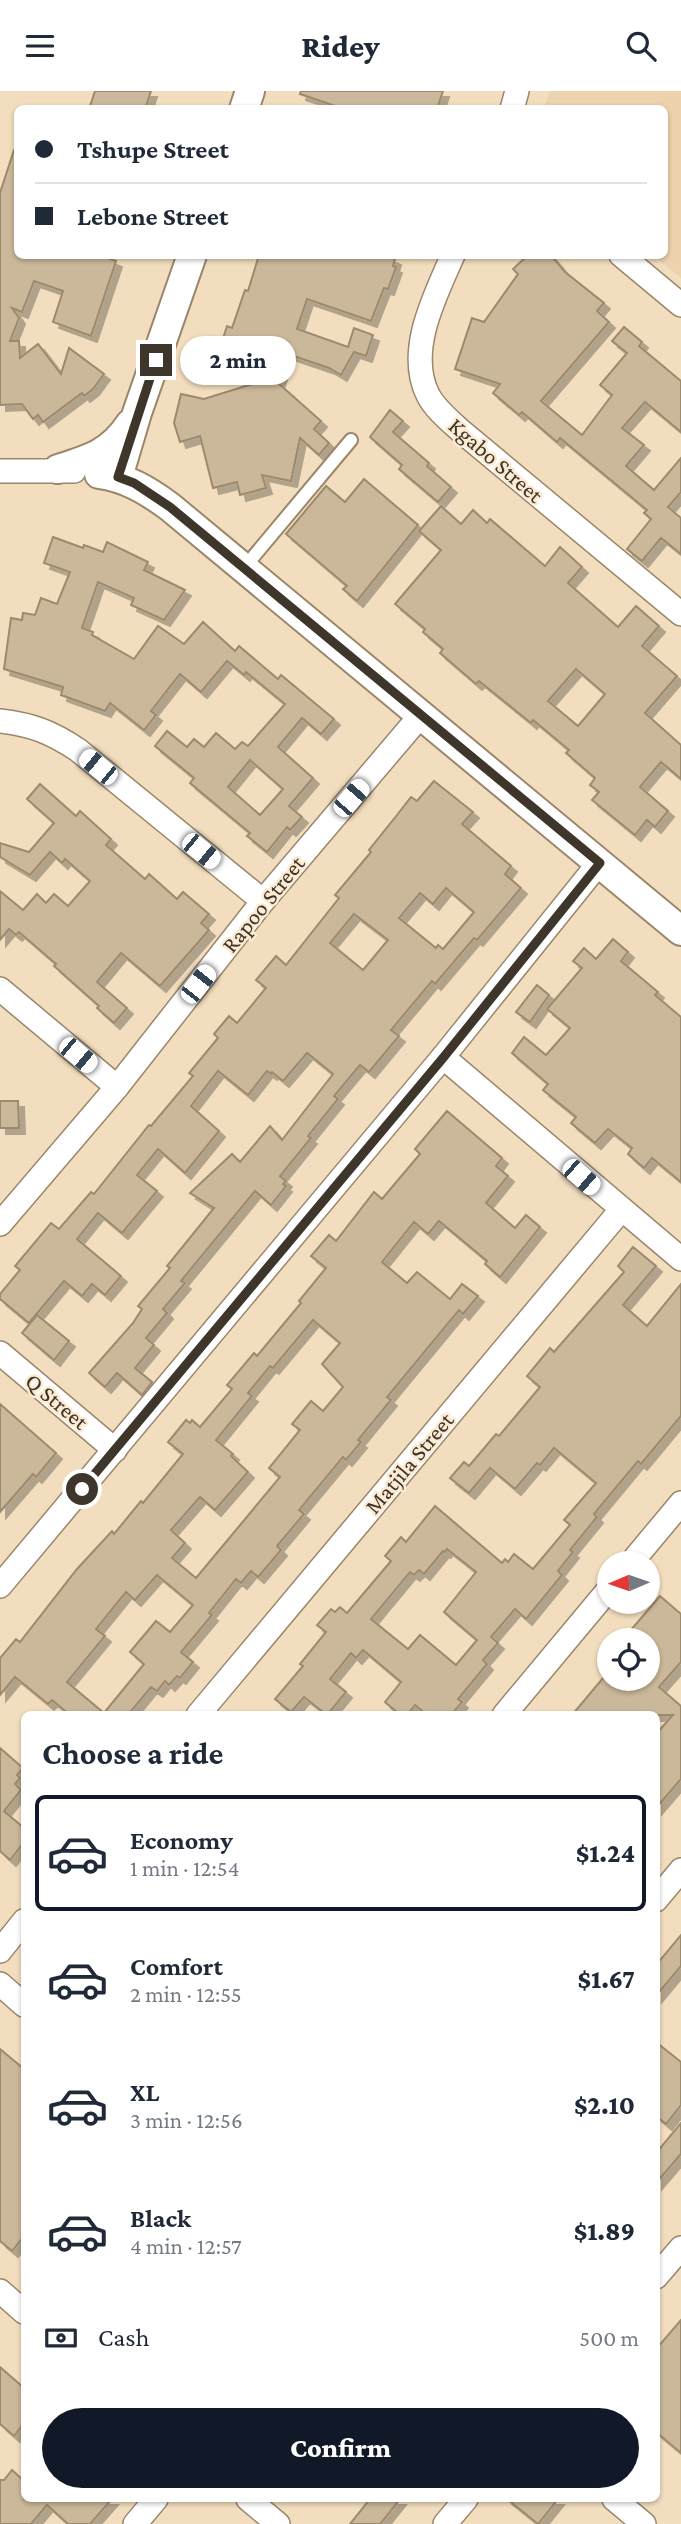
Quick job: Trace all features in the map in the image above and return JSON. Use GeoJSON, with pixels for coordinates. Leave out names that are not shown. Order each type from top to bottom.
{"type":"FeatureCollection","features":[{"type":"Feature","properties":{"kind":"street"},"geometry":{"type":"LineString","coordinates":[[108,475],[137,412],[191,259]]}},
{"type":"Feature","properties":{"kind":"street","name":"Kgabo Street"},"geometry":{"type":"LineString","coordinates":[[451,259],[432,302],[420,352],[428,395],[461,431],[681,614]]}},
{"type":"Feature","properties":{"kind":"street"},"geometry":{"type":"LineString","coordinates":[[626,259],[681,305]]}},
{"type":"Feature","properties":{"kind":"street"},"geometry":{"type":"LineString","coordinates":[[58,469],[107,450],[122,436],[137,412]]}},
{"type":"Feature","properties":{"kind":"street"},"geometry":{"type":"LineString","coordinates":[[137,412],[137,444],[142,464],[170,507]]}},
{"type":"Feature","properties":{"kind":"street"},"geometry":{"type":"LineString","coordinates":[[0,471],[58,469],[108,475],[141,488],[170,507],[681,931]]}},
{"type":"Feature","properties":{"kind":"street","name":"Rapoo Street"},"geometry":{"type":"LineString","coordinates":[[0,1224],[117,1087],[263,901],[421,715]]}},
{"type":"Feature","properties":{"kind":"street"},"geometry":{"type":"LineString","coordinates":[[0,721],[52,733],[78,750],[263,901]]}},
{"type":"Feature","properties":{"kind":"street"},"geometry":{"type":"LineString","coordinates":[[0,1586],[443,1058],[600,863]]}},
{"type":"Feature","properties":{"kind":"street"},"geometry":{"type":"LineString","coordinates":[[0,989],[117,1087]]}},
{"type":"Feature","properties":{"kind":"street"},"geometry":{"type":"LineString","coordinates":[[443,1058],[681,1259]]}},
{"type":"Feature","properties":{"kind":"street","name":"Matjila Street"},"geometry":{"type":"LineString","coordinates":[[201,1711],[621,1210]]}},
{"type":"Feature","properties":{"kind":"street","name":"Q Street"},"geometry":{"type":"LineString","coordinates":[[0,1353],[115,1450]]}},
{"type":"Feature","properties":{"kind":"street"},"geometry":{"type":"LineString","coordinates":[[641,1551],[681,1503]]}},
{"type":"Feature","properties":{"kind":"street"},"geometry":{"type":"LineString","coordinates":[[507,1711],[597,1603]]}},
{"type":"Feature","properties":{"kind":"street"},"geometry":{"type":"LineString","coordinates":[[660,1895],[681,1870]]}},
{"type":"Feature","properties":{"kind":"street"},"geometry":{"type":"LineString","coordinates":[[0,1951],[21,1925]]}},
{"type":"Feature","properties":{"kind":"street"},"geometry":{"type":"LineString","coordinates":[[0,1984],[21,2002]]}},
{"type":"Feature","properties":{"kind":"street"},"geometry":{"type":"LineString","coordinates":[[660,2272],[681,2248]]}},
{"type":"Feature","properties":{"kind":"street"},"geometry":{"type":"LineString","coordinates":[[0,2291],[21,2309]]}},
{"type":"Feature","properties":{"kind":"street"},"geometry":{"type":"LineString","coordinates":[[135,2524],[153,2502]]}},
{"type":"Feature","properties":{"kind":"street"},"geometry":{"type":"LineString","coordinates":[[252,2502],[278,2524]]}},
{"type":"Feature","properties":{"kind":"street"},"geometry":{"type":"LineString","coordinates":[[446,2524],[464,2502]]}},
{"type":"Feature","properties":{"kind":"street"},"geometry":{"type":"LineString","coordinates":[[618,2502],[644,2524]]}},
{"type":"Feature","properties":{"kind":"lane"},"geometry":{"type":"LineString","coordinates":[[243,569],[351,440]]}},
{"type":"Feature","properties":{"kind":"shaded area"},"geometry":{"type":"Polygon","coordinates":[[[550,91],[681,91],[681,278],[658,259],[668,259],[668,105],[545,105],[550,91]]]}},
{"type":"Feature","properties":{"kind":"building"},"geometry":{"type":"Polygon","coordinates":[[[95,91],[151,91],[146,105],[90,105],[95,91]]]}},
{"type":"Feature","properties":{"kind":"building"},"geometry":{"type":"Polygon","coordinates":[[[301,91],[443,91],[438,105],[332,105],[300,94],[301,91]]]}},
{"type":"Feature","properties":{"kind":"building"},"geometry":{"type":"Polygon","coordinates":[[[14,150],[14,259],[116,261],[91,336],[53,322],[63,291],[34,281],[22,312],[12,308],[19,318],[10,341],[19,341],[20,358],[38,344],[61,374],[69,348],[104,374],[93,389],[84,396],[82,393],[43,422],[38,415],[33,419],[22,404],[0,405],[0,193],[14,150]]]}},
{"type":"Feature","properties":{"kind":"building"},"geometry":{"type":"Polygon","coordinates":[[[258,259],[395,259],[393,266],[396,267],[388,289],[384,288],[371,321],[307,299],[297,329],[348,347],[354,328],[373,335],[366,356],[354,352],[341,375],[288,354],[278,383],[321,421],[314,429],[329,443],[319,455],[300,438],[291,481],[262,475],[266,488],[240,495],[237,482],[213,488],[200,436],[180,442],[174,423],[181,394],[204,399],[252,384],[194,360],[201,344],[219,351],[227,326],[232,328],[245,290],[248,291],[258,259]]]}},
{"type":"Feature","properties":{"kind":"building"},"geometry":{"type":"Polygon","coordinates":[[[524,259],[554,259],[565,272],[604,303],[597,311],[609,322],[541,401],[582,435],[612,395],[600,385],[627,353],[612,341],[624,327],[642,342],[639,346],[681,381],[681,432],[645,402],[622,428],[644,445],[626,466],[654,490],[681,458],[681,492],[668,507],[681,518],[681,554],[661,538],[642,561],[627,549],[651,519],[644,513],[647,510],[560,438],[557,442],[522,412],[519,415],[493,393],[500,384],[455,369],[472,318],[484,322],[518,274],[513,269],[524,259]]]}},
{"type":"Feature","properties":{"kind":"building"},"geometry":{"type":"Polygon","coordinates":[[[390,410],[403,421],[393,432],[429,463],[427,466],[451,487],[438,502],[399,469],[402,465],[370,437],[390,410]]]}},
{"type":"Feature","properties":{"kind":"building"},"geometry":{"type":"Polygon","coordinates":[[[364,479],[418,525],[357,601],[343,589],[347,586],[286,534],[326,486],[345,502],[364,479]]]}},
{"type":"Feature","properties":{"kind":"building"},"geometry":{"type":"Polygon","coordinates":[[[441,506],[461,524],[473,510],[487,523],[490,519],[545,566],[560,547],[582,567],[568,583],[618,627],[636,606],[659,626],[642,646],[677,676],[645,713],[681,745],[681,779],[661,762],[640,787],[668,811],[655,827],[647,820],[635,835],[592,800],[599,792],[590,785],[595,778],[566,753],[569,750],[479,681],[476,684],[440,653],[443,649],[423,632],[425,629],[395,604],[441,550],[419,531],[441,506]],[[576,669],[548,701],[578,726],[605,694],[576,669]]]}},
{"type":"Feature","properties":{"kind":"building"},"geometry":{"type":"Polygon","coordinates":[[[53,537],[103,552],[107,542],[148,562],[144,570],[185,590],[164,620],[131,605],[134,598],[98,582],[82,628],[93,632],[92,635],[134,659],[158,626],[184,644],[203,622],[235,651],[239,646],[278,679],[281,675],[334,719],[321,734],[302,718],[278,747],[313,778],[289,806],[302,817],[290,830],[287,827],[267,852],[247,836],[250,833],[190,783],[194,778],[155,746],[167,731],[187,747],[194,739],[204,747],[216,733],[235,749],[242,742],[248,746],[285,704],[246,672],[244,675],[227,661],[201,692],[180,674],[151,711],[156,715],[144,730],[110,703],[105,711],[61,695],[63,687],[4,669],[11,618],[22,620],[23,613],[35,615],[41,598],[57,604],[70,572],[44,563],[53,537]],[[250,760],[228,787],[260,815],[283,789],[250,760]]]}},
{"type":"Feature","properties":{"kind":"building"},"geometry":{"type":"Polygon","coordinates":[[[434,781],[473,812],[462,824],[511,866],[505,874],[521,888],[435,984],[432,981],[391,1030],[399,1036],[369,1072],[360,1065],[334,1096],[338,1099],[280,1176],[286,1181],[283,1184],[286,1186],[271,1205],[255,1191],[181,1281],[185,1283],[163,1309],[167,1313],[146,1338],[154,1345],[135,1368],[152,1382],[142,1395],[117,1373],[105,1387],[89,1373],[133,1323],[142,1309],[138,1306],[214,1208],[190,1193],[232,1154],[240,1162],[270,1126],[282,1140],[333,1074],[307,1053],[283,1081],[267,1071],[248,1095],[218,1071],[191,1106],[219,1131],[185,1173],[158,1149],[137,1175],[157,1191],[122,1233],[98,1213],[77,1239],[121,1276],[105,1295],[92,1284],[82,1296],[64,1281],[29,1323],[0,1299],[0,1294],[20,1270],[15,1266],[51,1223],[59,1229],[91,1192],[94,1194],[149,1125],[151,1126],[193,1076],[189,1073],[218,1038],[214,1034],[229,1016],[237,1023],[266,988],[256,980],[276,956],[286,965],[339,898],[335,895],[411,797],[417,801],[434,781]],[[446,888],[433,904],[420,893],[399,918],[436,948],[438,945],[443,949],[474,912],[446,888]],[[354,914],[330,943],[363,970],[388,940],[354,914]]]}},
{"type":"Feature","properties":{"kind":"building"},"geometry":{"type":"Polygon","coordinates":[[[40,784],[76,816],[80,811],[111,839],[106,845],[145,879],[149,874],[177,899],[183,892],[209,914],[201,923],[209,930],[160,986],[121,953],[97,982],[127,1008],[114,1023],[54,966],[56,964],[19,932],[16,935],[9,929],[0,940],[0,891],[23,910],[37,894],[46,903],[54,894],[68,906],[90,881],[65,859],[62,863],[50,852],[30,875],[0,857],[0,843],[29,852],[54,823],[27,799],[40,784]]]}},
{"type":"Feature","properties":{"kind":"building"},"geometry":{"type":"Polygon","coordinates":[[[613,939],[628,952],[621,961],[658,992],[655,995],[681,1017],[681,1182],[652,1158],[644,1168],[628,1154],[632,1148],[608,1129],[595,1143],[571,1123],[576,1117],[543,1090],[548,1084],[512,1053],[524,1037],[546,1055],[570,1028],[547,1009],[582,968],[573,961],[584,948],[596,959],[613,939]]]}},
{"type":"Feature","properties":{"kind":"building"},"geometry":{"type":"Polygon","coordinates":[[[537,985],[549,995],[530,1022],[516,1012],[537,985]]]}},
{"type":"Feature","properties":{"kind":"building"},"geometry":{"type":"Polygon","coordinates":[[[0,1101],[18,1101],[19,1128],[0,1128],[0,1101]]]}},
{"type":"Feature","properties":{"kind":"building"},"geometry":{"type":"Polygon","coordinates":[[[447,1111],[502,1158],[496,1166],[508,1176],[486,1203],[515,1228],[526,1215],[540,1227],[500,1277],[485,1264],[487,1261],[439,1221],[428,1234],[414,1222],[382,1262],[407,1283],[417,1272],[450,1299],[462,1284],[478,1296],[463,1314],[459,1310],[387,1397],[391,1400],[358,1440],[361,1442],[346,1460],[343,1457],[299,1510],[304,1514],[277,1546],[281,1550],[258,1577],[251,1571],[241,1583],[236,1579],[209,1613],[212,1615],[181,1652],[193,1662],[180,1678],[177,1676],[169,1685],[165,1681],[157,1691],[151,1687],[131,1711],[106,1711],[144,1664],[130,1652],[156,1621],[170,1632],[193,1605],[157,1575],[135,1600],[126,1592],[96,1629],[105,1636],[67,1682],[102,1711],[65,1711],[52,1700],[48,1704],[15,1677],[0,1695],[0,1658],[16,1639],[20,1642],[77,1569],[112,1531],[114,1534],[141,1501],[143,1503],[183,1454],[168,1442],[186,1420],[190,1423],[192,1420],[200,1427],[232,1389],[227,1385],[254,1353],[257,1356],[301,1303],[299,1301],[326,1268],[311,1256],[329,1235],[336,1241],[374,1192],[382,1199],[420,1154],[415,1149],[447,1111]],[[313,1320],[248,1393],[252,1396],[216,1440],[233,1454],[231,1456],[248,1472],[215,1510],[200,1497],[171,1530],[185,1543],[172,1558],[196,1578],[280,1477],[269,1468],[300,1430],[292,1424],[311,1401],[323,1411],[343,1387],[322,1364],[340,1343],[313,1320]]]}},
{"type":"Feature","properties":{"kind":"building"},"geometry":{"type":"Polygon","coordinates":[[[633,1247],[656,1266],[623,1305],[647,1326],[681,1284],[681,1416],[641,1464],[638,1461],[594,1514],[597,1517],[570,1550],[573,1552],[558,1571],[562,1575],[526,1619],[515,1609],[491,1637],[498,1643],[483,1660],[487,1664],[458,1699],[462,1702],[454,1711],[422,1711],[415,1705],[410,1711],[395,1711],[385,1702],[401,1682],[363,1650],[356,1658],[351,1653],[330,1679],[346,1692],[330,1711],[322,1711],[304,1697],[290,1711],[275,1699],[303,1666],[300,1664],[326,1632],[317,1625],[331,1609],[335,1612],[340,1607],[347,1613],[391,1561],[385,1556],[401,1537],[406,1542],[435,1506],[502,1563],[505,1559],[508,1562],[514,1554],[533,1569],[570,1525],[564,1520],[596,1483],[554,1448],[515,1489],[490,1468],[469,1493],[450,1478],[464,1462],[469,1466],[496,1434],[499,1436],[540,1387],[527,1376],[550,1348],[554,1352],[624,1272],[618,1266],[633,1247]],[[447,1549],[424,1574],[419,1570],[414,1575],[410,1572],[371,1619],[408,1649],[420,1635],[456,1665],[477,1640],[444,1612],[476,1572],[447,1549]]]}},
{"type":"Feature","properties":{"kind":"building"},"geometry":{"type":"Polygon","coordinates":[[[37,1315],[69,1341],[54,1360],[22,1333],[37,1315]]]}},
{"type":"Feature","properties":{"kind":"building"},"geometry":{"type":"Polygon","coordinates":[[[0,1404],[56,1453],[36,1477],[33,1474],[0,1512],[0,1404]]]}},
{"type":"Feature","properties":{"kind":"building"},"geometry":{"type":"Polygon","coordinates":[[[660,1596],[681,1614],[681,1662],[660,1686],[660,1628],[633,1628],[645,1614],[660,1614],[660,1596]]]}},
{"type":"Feature","properties":{"kind":"building"},"geometry":{"type":"Polygon","coordinates":[[[597,1685],[597,1691],[660,1691],[660,1688],[681,1706],[681,1779],[660,1803],[660,1730],[673,1715],[660,1715],[660,1711],[575,1711],[597,1685]]]}},
{"type":"Feature","properties":{"kind":"building"},"geometry":{"type":"Polygon","coordinates":[[[0,1748],[21,1766],[17,1775],[20,1778],[15,1784],[21,1790],[4,1811],[21,1825],[21,1846],[10,1860],[0,1851],[0,1748]]]}},
{"type":"Feature","properties":{"kind":"building"},"geometry":{"type":"Polygon","coordinates":[[[681,1935],[681,1966],[660,1991],[660,1960],[681,1935]]]}},
{"type":"Feature","properties":{"kind":"building"},"geometry":{"type":"Polygon","coordinates":[[[660,2045],[681,2062],[681,2105],[666,2124],[660,2119],[660,2045]]]}},
{"type":"Feature","properties":{"kind":"building"},"geometry":{"type":"Polygon","coordinates":[[[0,2049],[21,2066],[21,2240],[12,2251],[0,2241],[0,2049]]]}},
{"type":"Feature","properties":{"kind":"building"},"geometry":{"type":"Polygon","coordinates":[[[681,2123],[681,2154],[660,2178],[660,2148],[681,2123]]]}},
{"type":"Feature","properties":{"kind":"building"},"geometry":{"type":"Polygon","coordinates":[[[681,2320],[681,2453],[660,2435],[660,2344],[681,2320]]]}},
{"type":"Feature","properties":{"kind":"building"},"geometry":{"type":"Polygon","coordinates":[[[0,2367],[21,2385],[21,2427],[14,2436],[0,2424],[0,2367]]]}},
{"type":"Feature","properties":{"kind":"building"},"geometry":{"type":"Polygon","coordinates":[[[12,2470],[21,2478],[21,2502],[109,2502],[90,2524],[68,2524],[47,2505],[31,2524],[0,2524],[0,2480],[4,2480],[12,2470]]]}},
{"type":"Feature","properties":{"kind":"building"},"geometry":{"type":"Polygon","coordinates":[[[368,2502],[398,2502],[380,2524],[350,2524],[368,2502]]]}},
{"type":"Feature","properties":{"kind":"building"},"geometry":{"type":"Polygon","coordinates":[[[511,2502],[556,2502],[538,2524],[511,2502]]]}},
{"type":"Feature","properties":{"kind":"route"},"geometry":{"type":"LineString","coordinates":[[82,1489],[443,1058],[600,863],[170,507],[134,483],[118,477],[156,360]]}}]}
